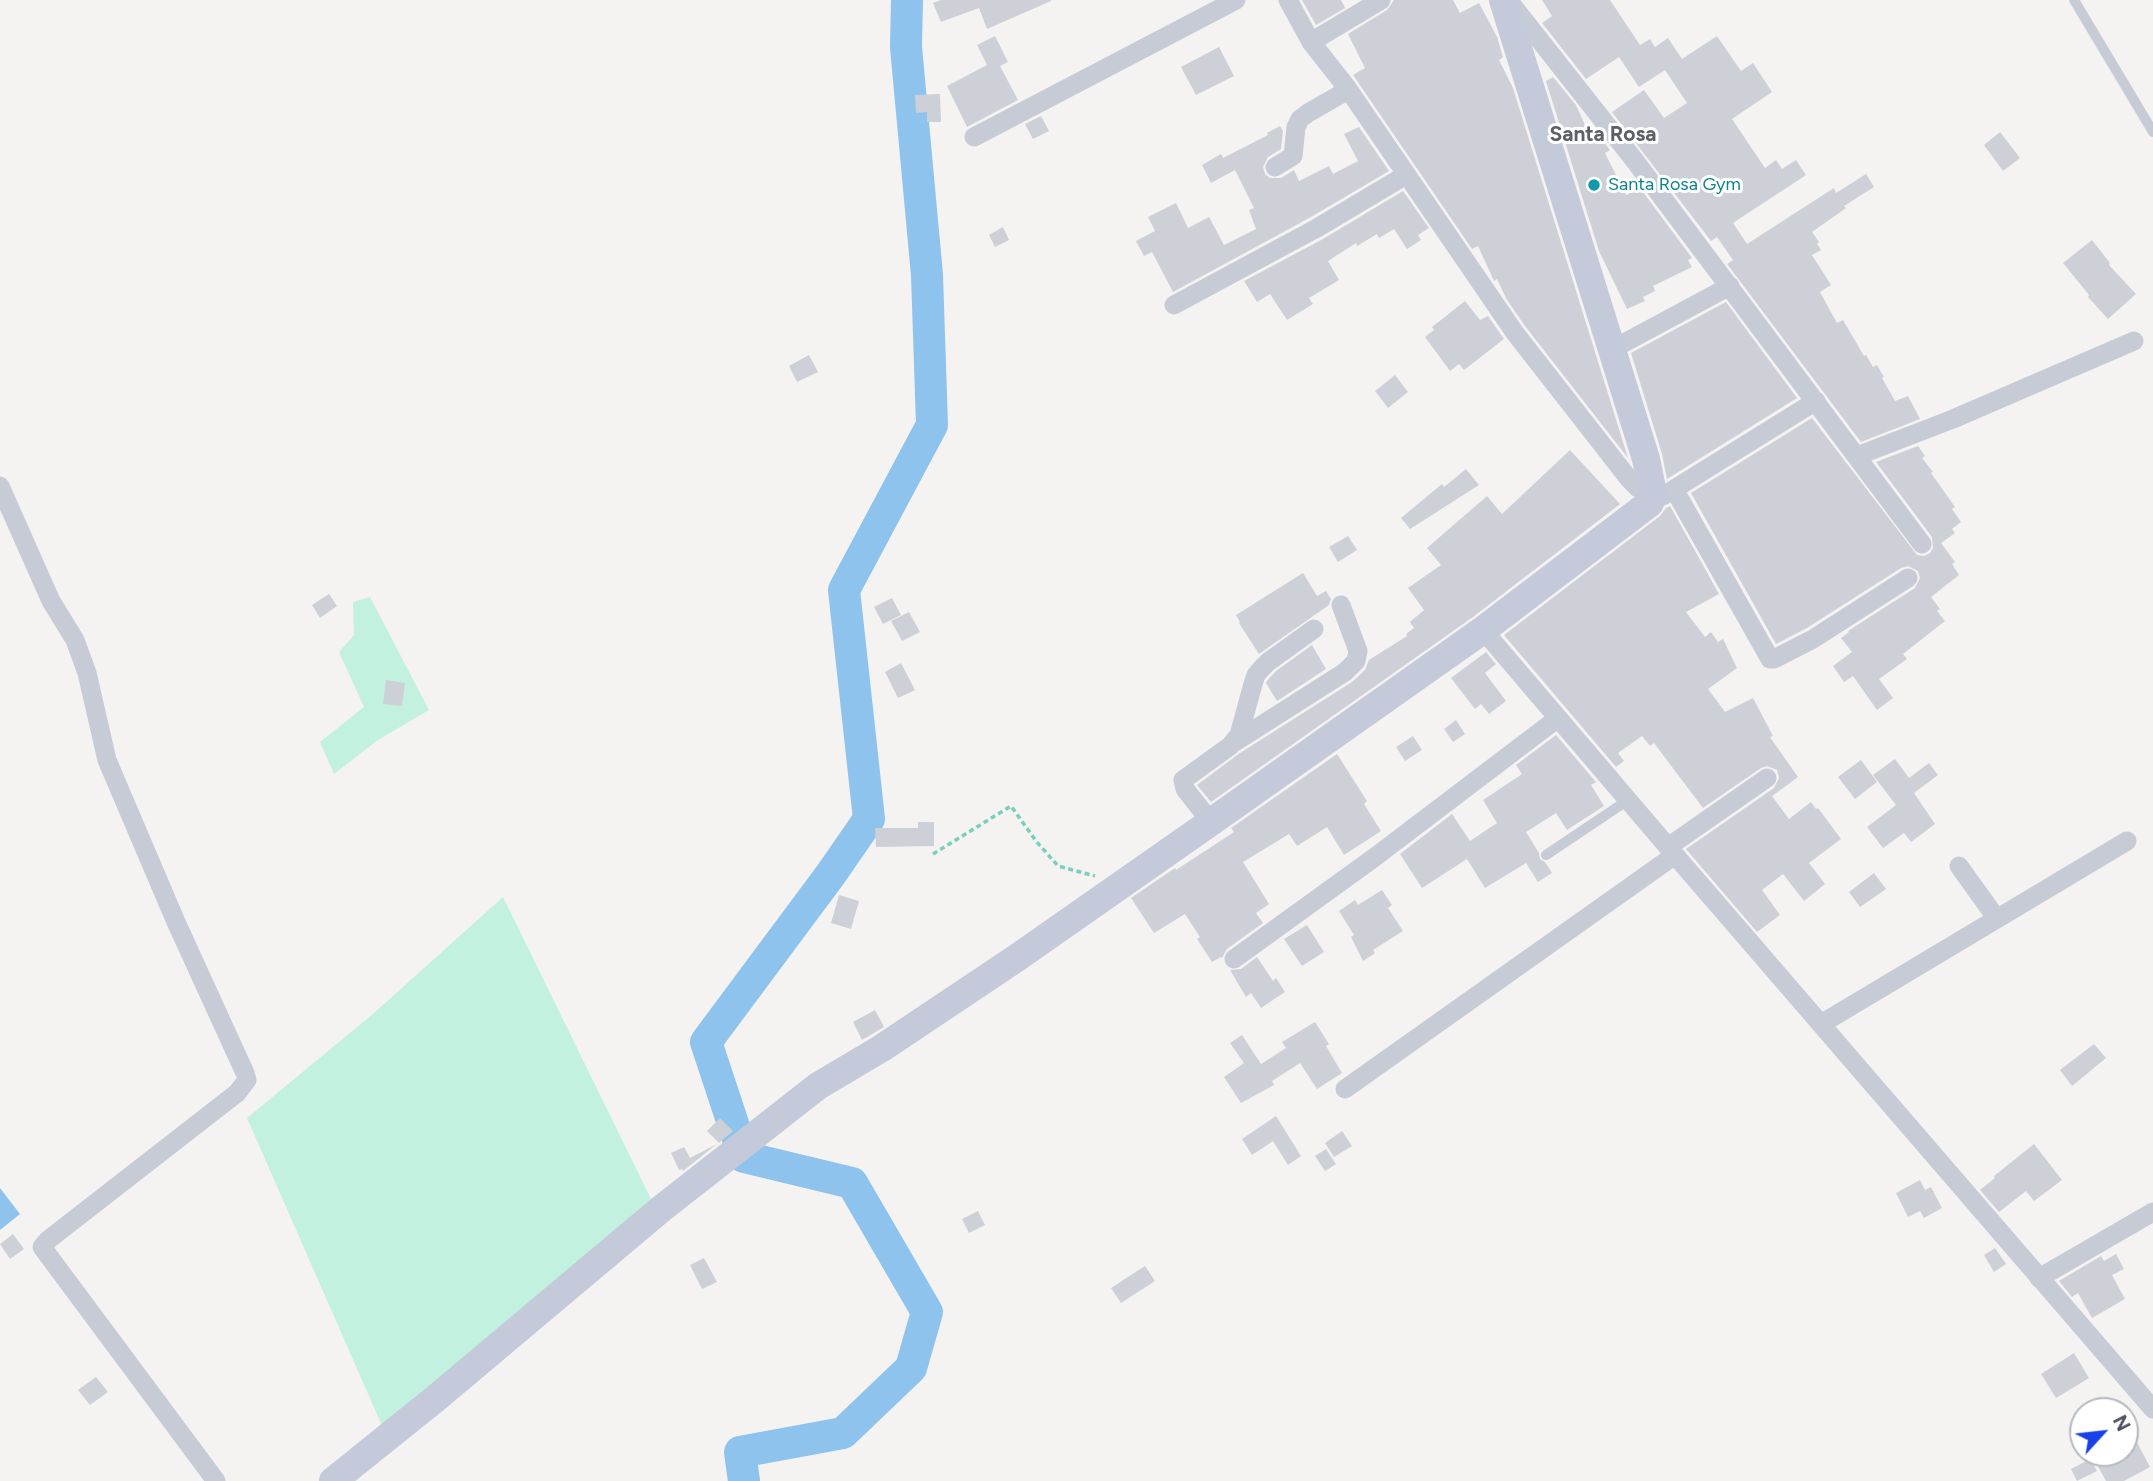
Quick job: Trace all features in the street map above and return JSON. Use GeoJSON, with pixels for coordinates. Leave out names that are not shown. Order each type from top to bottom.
{"type":"FeatureCollection","features":[{"type":"Feature","properties":{"kind":"street"},"geometry":{"type":"LineString","coordinates":[[974,137],[1236,0]]}},
{"type":"Feature","properties":{"kind":"street"},"geometry":{"type":"LineString","coordinates":[[1288,0],[1311,42],[1348,90],[1515,333],[1629,479],[1638,488],[1659,495]]}},
{"type":"Feature","properties":{"kind":"street"},"geometry":{"type":"LineString","coordinates":[[1311,42],[1381,0]]}},
{"type":"Feature","properties":{"kind":"street"},"geometry":{"type":"LineString","coordinates":[[1506,0],[1635,161],[1922,544]]}},
{"type":"Feature","properties":{"kind":"street"},"geometry":{"type":"LineString","coordinates":[[1506,0],[1611,350],[1659,495],[1770,659],[1813,639],[1908,578]]}},
{"type":"Feature","properties":{"kind":"street"},"geometry":{"type":"LineString","coordinates":[[1275,167],[1293,156],[1296,127],[1304,116],[1348,90]]}},
{"type":"Feature","properties":{"kind":"street"},"geometry":{"type":"LineString","coordinates":[[1174,306],[1317,228],[1406,175]]}},
{"type":"Feature","properties":{"kind":"street"},"geometry":{"type":"LineString","coordinates":[[1611,350],[1730,286]]}},
{"type":"Feature","properties":{"kind":"street"},"geometry":{"type":"LineString","coordinates":[[1857,456],[1953,419],[2134,341]]}},
{"type":"Feature","properties":{"kind":"street"},"geometry":{"type":"LineString","coordinates":[[332,1481],[435,1399],[661,1209],[818,1086],[916,1025],[1212,822],[1483,630],[1659,495],[1816,401]]}},
{"type":"Feature","properties":{"kind":"street"},"geometry":{"type":"LineString","coordinates":[[0,486],[4,510],[51,601],[75,640],[87,673],[107,760],[247,1080],[237,1093],[42,1247],[216,1481]]}},
{"type":"Feature","properties":{"kind":"street"},"geometry":{"type":"LineString","coordinates":[[1212,822],[1185,789],[1183,780],[1230,746],[1345,672],[1356,661],[1358,651],[1341,605]]}},
{"type":"Feature","properties":{"kind":"street"},"geometry":{"type":"LineString","coordinates":[[1230,746],[1239,735],[1256,675],[1268,662],[1314,629]]}},
{"type":"Feature","properties":{"kind":"street"},"geometry":{"type":"LineString","coordinates":[[1483,630],[2153,1409]]}},
{"type":"Feature","properties":{"kind":"street"},"geometry":{"type":"LineString","coordinates":[[1234,959],[1375,857],[1558,718]]}},
{"type":"Feature","properties":{"kind":"street"},"geometry":{"type":"LineString","coordinates":[[1345,1089],[1767,778]]}},
{"type":"Feature","properties":{"kind":"street"},"geometry":{"type":"LineString","coordinates":[[1821,1024],[2127,841]]}},
{"type":"Feature","properties":{"kind":"street"},"geometry":{"type":"LineString","coordinates":[[1959,866],[1997,919]]}},
{"type":"Feature","properties":{"kind":"street"},"geometry":{"type":"LineString","coordinates":[[2039,1278],[2153,1212]]}},
{"type":"Feature","properties":{"kind":"lane"},"geometry":{"type":"LineString","coordinates":[[2074,0],[2153,132]]}},
{"type":"Feature","properties":{"kind":"lane"},"geometry":{"type":"LineString","coordinates":[[1546,855],[1628,800]]}},
{"type":"Feature","properties":{"kind":"path"},"geometry":{"type":"LineString","coordinates":[[933,854],[1011,806],[1058,866],[1093,874],[1111,891]]}},
{"type":"Feature","properties":{"kind":"green space"},"geometry":{"type":"Polygon","coordinates":[[[370,597],[429,710],[378,740],[334,774],[320,742],[364,707],[339,652],[354,635],[353,602],[370,597]]]}},
{"type":"Feature","properties":{"kind":"green space"},"geometry":{"type":"Polygon","coordinates":[[[503,897],[654,1205],[383,1428],[247,1118],[374,1013],[503,897]]]}},
{"type":"Feature","properties":{"kind":"water"},"geometry":{"type":"Polygon","coordinates":[[[0,1188],[20,1214],[0,1230],[0,1188]]]}},
{"type":"Feature","properties":{"kind":"building"},"geometry":{"type":"Polygon","coordinates":[[[941,0],[1051,1],[987,29],[979,8],[941,22],[933,3],[941,0]]]}},
{"type":"Feature","properties":{"kind":"building"},"geometry":{"type":"Polygon","coordinates":[[[1302,0],[1341,0],[1345,8],[1316,25],[1302,0]]]}},
{"type":"Feature","properties":{"kind":"building"},"geometry":{"type":"Polygon","coordinates":[[[1394,0],[1453,0],[1460,13],[1479,3],[1497,37],[1503,57],[1499,60],[1513,88],[1628,458],[1525,326],[1507,300],[1497,279],[1494,281],[1478,246],[1472,249],[1353,75],[1365,68],[1348,34],[1387,10],[1394,0]]]}},
{"type":"Feature","properties":{"kind":"building"},"geometry":{"type":"Polygon","coordinates":[[[1542,0],[1610,0],[1640,45],[1650,39],[1655,47],[1668,38],[1682,59],[1717,36],[1741,71],[1753,63],[1772,92],[1732,119],[1765,168],[1776,160],[1782,169],[1796,160],[1806,175],[1733,223],[1747,244],[1834,188],[1836,193],[1866,174],[1874,187],[1844,206],[1846,208],[1812,232],[1821,250],[1812,255],[1831,285],[1820,292],[1837,323],[1843,320],[1864,356],[1866,355],[1873,367],[1877,365],[1895,401],[1908,396],[1920,419],[1861,442],[1727,264],[1733,260],[1717,237],[1711,241],[1612,112],[1644,90],[1664,118],[1687,103],[1665,70],[1639,87],[1619,57],[1586,79],[1542,23],[1552,16],[1542,0]]]}},
{"type":"Feature","properties":{"kind":"building"},"geometry":{"type":"Polygon","coordinates":[[[995,36],[1008,62],[1000,66],[1018,100],[967,127],[947,86],[987,65],[977,45],[995,36]]]}},
{"type":"Feature","properties":{"kind":"building"},"geometry":{"type":"Polygon","coordinates":[[[1219,47],[1234,76],[1196,95],[1181,67],[1219,47]]]}},
{"type":"Feature","properties":{"kind":"building"},"geometry":{"type":"Polygon","coordinates":[[[1553,77],[1576,105],[1585,125],[1589,123],[1610,150],[1605,153],[1626,195],[1640,188],[1692,258],[1688,260],[1692,267],[1653,286],[1655,291],[1643,297],[1645,301],[1627,309],[1599,251],[1546,81],[1553,77]]]}},
{"type":"Feature","properties":{"kind":"building"},"geometry":{"type":"Polygon","coordinates":[[[940,94],[941,122],[927,122],[927,112],[916,113],[915,95],[940,94]]]}},
{"type":"Feature","properties":{"kind":"building"},"geometry":{"type":"Polygon","coordinates":[[[1041,116],[1049,131],[1033,139],[1025,124],[1041,116]]]}},
{"type":"Feature","properties":{"kind":"building"},"geometry":{"type":"Polygon","coordinates":[[[1280,126],[1283,131],[1281,149],[1268,157],[1263,167],[1270,178],[1281,178],[1294,170],[1299,181],[1329,166],[1333,174],[1358,161],[1344,134],[1359,127],[1389,171],[1173,292],[1152,252],[1144,256],[1136,241],[1155,231],[1148,217],[1176,203],[1188,228],[1209,217],[1224,245],[1256,229],[1249,210],[1254,208],[1235,170],[1211,183],[1202,165],[1221,154],[1223,158],[1280,126]]]}},
{"type":"Feature","properties":{"kind":"building"},"geometry":{"type":"Polygon","coordinates":[[[2000,132],[2020,158],[2003,171],[1984,145],[2000,132]]]}},
{"type":"Feature","properties":{"kind":"building"},"geometry":{"type":"Polygon","coordinates":[[[1403,191],[1429,228],[1418,235],[1421,240],[1407,249],[1394,229],[1379,238],[1377,234],[1357,246],[1356,243],[1328,261],[1339,280],[1309,298],[1313,304],[1287,320],[1270,294],[1257,302],[1244,281],[1323,239],[1403,191]]]}},
{"type":"Feature","properties":{"kind":"building"},"geometry":{"type":"Polygon","coordinates":[[[1003,227],[1009,240],[995,247],[989,235],[1003,227]]]}},
{"type":"Feature","properties":{"kind":"building"},"geometry":{"type":"Polygon","coordinates":[[[2092,240],[2109,265],[2136,294],[2108,319],[2063,263],[2092,240]]]}},
{"type":"Feature","properties":{"kind":"building"},"geometry":{"type":"Polygon","coordinates":[[[1465,301],[1480,320],[1488,316],[1504,339],[1464,370],[1459,364],[1450,371],[1425,337],[1434,330],[1432,327],[1465,301]]]}},
{"type":"Feature","properties":{"kind":"building"},"geometry":{"type":"Polygon","coordinates":[[[1726,302],[1797,398],[1667,479],[1631,353],[1726,302]]]}},
{"type":"Feature","properties":{"kind":"building"},"geometry":{"type":"Polygon","coordinates":[[[809,355],[818,372],[797,382],[789,366],[809,355]]]}},
{"type":"Feature","properties":{"kind":"building"},"geometry":{"type":"Polygon","coordinates":[[[1395,375],[1408,392],[1388,408],[1375,391],[1395,375]]]}},
{"type":"Feature","properties":{"kind":"building"},"geometry":{"type":"Polygon","coordinates":[[[1812,418],[1917,555],[1930,553],[1933,548],[1932,537],[1876,462],[1918,446],[1925,456],[1922,458],[1955,507],[1952,509],[1961,522],[1952,529],[1955,533],[1941,543],[1955,562],[1952,564],[1959,575],[1931,597],[1945,621],[1903,654],[1907,659],[1879,679],[1893,698],[1877,710],[1853,676],[1844,682],[1833,666],[1852,652],[1841,638],[1915,588],[1920,578],[1918,571],[1908,566],[1901,568],[1807,628],[1776,644],[1691,493],[1812,418]]]}},
{"type":"Feature","properties":{"kind":"building"},"geometry":{"type":"Polygon","coordinates":[[[1570,450],[1620,504],[1473,617],[1211,802],[1197,785],[1240,753],[1352,682],[1365,670],[1369,660],[1407,636],[1414,628],[1410,622],[1424,610],[1408,588],[1441,565],[1427,548],[1487,496],[1502,514],[1570,450]]]}},
{"type":"Feature","properties":{"kind":"building"},"geometry":{"type":"Polygon","coordinates":[[[1466,469],[1479,485],[1410,529],[1401,518],[1442,484],[1444,487],[1466,469]]]}},
{"type":"Feature","properties":{"kind":"building"},"geometry":{"type":"Polygon","coordinates":[[[1670,506],[1719,594],[1686,612],[1705,637],[1711,632],[1718,642],[1723,639],[1737,668],[1708,689],[1725,712],[1753,698],[1773,736],[1770,737],[1798,777],[1772,796],[1789,819],[1811,802],[1841,839],[1809,863],[1825,884],[1804,901],[1783,874],[1762,890],[1780,915],[1757,932],[1686,849],[1774,788],[1779,778],[1777,770],[1767,766],[1761,768],[1703,808],[1654,743],[1650,746],[1642,736],[1618,753],[1624,761],[1616,767],[1504,635],[1670,506]]]}},
{"type":"Feature","properties":{"kind":"building"},"geometry":{"type":"Polygon","coordinates":[[[1348,536],[1357,550],[1338,562],[1329,547],[1348,536]]]}},
{"type":"Feature","properties":{"kind":"building"},"geometry":{"type":"Polygon","coordinates":[[[1303,573],[1317,596],[1326,591],[1331,599],[1329,605],[1259,654],[1236,615],[1303,573]]]}},
{"type":"Feature","properties":{"kind":"building"},"geometry":{"type":"Polygon","coordinates":[[[329,594],[337,606],[320,618],[312,605],[329,594]]]}},
{"type":"Feature","properties":{"kind":"building"},"geometry":{"type":"Polygon","coordinates":[[[892,598],[901,615],[883,624],[874,607],[892,598]]]}},
{"type":"Feature","properties":{"kind":"building"},"geometry":{"type":"Polygon","coordinates":[[[909,612],[920,632],[902,641],[891,621],[909,612]]]}},
{"type":"Feature","properties":{"kind":"building"},"geometry":{"type":"Polygon","coordinates":[[[1312,645],[1326,669],[1277,701],[1267,681],[1276,671],[1312,645]]]}},
{"type":"Feature","properties":{"kind":"building"},"geometry":{"type":"Polygon","coordinates":[[[1486,652],[1496,664],[1485,673],[1506,701],[1489,714],[1481,704],[1475,709],[1451,678],[1486,652]]]}},
{"type":"Feature","properties":{"kind":"building"},"geometry":{"type":"Polygon","coordinates":[[[901,663],[915,690],[898,698],[885,672],[901,663]]]}},
{"type":"Feature","properties":{"kind":"building"},"geometry":{"type":"Polygon","coordinates":[[[386,680],[405,683],[402,706],[383,704],[386,680]]]}},
{"type":"Feature","properties":{"kind":"building"},"geometry":{"type":"Polygon","coordinates":[[[1456,720],[1465,734],[1453,742],[1444,729],[1456,720]]]}},
{"type":"Feature","properties":{"kind":"building"},"geometry":{"type":"Polygon","coordinates":[[[1556,735],[1596,782],[1591,785],[1604,806],[1567,830],[1556,813],[1526,832],[1540,859],[1552,873],[1538,882],[1526,863],[1485,888],[1467,859],[1422,888],[1400,854],[1452,814],[1470,841],[1497,823],[1483,800],[1522,774],[1516,765],[1556,735]]]}},
{"type":"Feature","properties":{"kind":"building"},"geometry":{"type":"Polygon","coordinates":[[[1413,736],[1422,750],[1405,761],[1396,747],[1413,736]]]}},
{"type":"Feature","properties":{"kind":"building"},"geometry":{"type":"Polygon","coordinates":[[[1337,754],[1367,801],[1364,804],[1381,831],[1344,855],[1327,827],[1297,846],[1289,834],[1243,862],[1269,904],[1256,913],[1263,923],[1227,949],[1222,958],[1212,962],[1185,914],[1154,933],[1131,898],[1234,832],[1231,828],[1337,754]]]}},
{"type":"Feature","properties":{"kind":"building"},"geometry":{"type":"Polygon","coordinates":[[[1895,759],[1909,778],[1929,763],[1938,775],[1914,793],[1935,824],[1911,842],[1904,833],[1883,848],[1867,827],[1896,805],[1873,775],[1895,759]]]}},
{"type":"Feature","properties":{"kind":"building"},"geometry":{"type":"Polygon","coordinates":[[[1861,760],[1877,782],[1855,799],[1838,777],[1861,760]]]}},
{"type":"Feature","properties":{"kind":"building"},"geometry":{"type":"Polygon","coordinates":[[[918,822],[934,822],[934,846],[876,847],[875,828],[918,828],[918,822]]]}},
{"type":"Feature","properties":{"kind":"building"},"geometry":{"type":"Polygon","coordinates":[[[1874,873],[1886,889],[1860,907],[1849,892],[1874,873]]]}},
{"type":"Feature","properties":{"kind":"building"},"geometry":{"type":"Polygon","coordinates":[[[1382,890],[1392,905],[1388,908],[1403,931],[1373,950],[1375,953],[1363,961],[1351,937],[1354,935],[1339,911],[1355,900],[1358,905],[1382,890]]]}},
{"type":"Feature","properties":{"kind":"building"},"geometry":{"type":"Polygon","coordinates":[[[839,895],[859,901],[851,929],[831,923],[839,895]]]}},
{"type":"Feature","properties":{"kind":"building"},"geometry":{"type":"Polygon","coordinates":[[[1307,925],[1324,952],[1302,966],[1284,939],[1307,925]]]}},
{"type":"Feature","properties":{"kind":"building"},"geometry":{"type":"Polygon","coordinates":[[[1257,957],[1273,981],[1276,978],[1285,992],[1261,1008],[1251,993],[1246,997],[1230,970],[1241,969],[1257,957]]]}},
{"type":"Feature","properties":{"kind":"building"},"geometry":{"type":"Polygon","coordinates":[[[875,1010],[884,1027],[862,1040],[853,1022],[875,1010]]]}},
{"type":"Feature","properties":{"kind":"building"},"geometry":{"type":"Polygon","coordinates":[[[1315,1022],[1342,1073],[1317,1089],[1300,1063],[1272,1081],[1274,1085],[1241,1103],[1224,1077],[1244,1063],[1230,1043],[1242,1035],[1261,1064],[1286,1048],[1282,1042],[1315,1022]]]}},
{"type":"Feature","properties":{"kind":"building"},"geometry":{"type":"Polygon","coordinates":[[[2094,1044],[2106,1058],[2072,1086],[2060,1070],[2094,1044]]]}},
{"type":"Feature","properties":{"kind":"building"},"geometry":{"type":"Polygon","coordinates":[[[1276,1116],[1301,1156],[1288,1165],[1273,1141],[1252,1155],[1242,1139],[1276,1116]]]}},
{"type":"Feature","properties":{"kind":"building"},"geometry":{"type":"Polygon","coordinates":[[[720,1118],[733,1131],[719,1143],[707,1131],[720,1118]]]}},
{"type":"Feature","properties":{"kind":"building"},"geometry":{"type":"Polygon","coordinates":[[[1342,1131],[1352,1146],[1334,1157],[1325,1143],[1342,1131]]]}},
{"type":"Feature","properties":{"kind":"building"},"geometry":{"type":"Polygon","coordinates":[[[717,1144],[683,1171],[679,1170],[671,1153],[684,1147],[690,1158],[717,1144]]]}},
{"type":"Feature","properties":{"kind":"building"},"geometry":{"type":"Polygon","coordinates":[[[2034,1144],[2062,1180],[2034,1201],[2026,1191],[1999,1212],[1980,1190],[2034,1144]]]}},
{"type":"Feature","properties":{"kind":"building"},"geometry":{"type":"Polygon","coordinates":[[[1326,1149],[1336,1164],[1325,1171],[1315,1156],[1326,1149]]]}},
{"type":"Feature","properties":{"kind":"building"},"geometry":{"type":"Polygon","coordinates":[[[1920,1180],[1925,1190],[1931,1187],[1942,1208],[1924,1218],[1920,1211],[1908,1217],[1896,1193],[1920,1180]]]}},
{"type":"Feature","properties":{"kind":"building"},"geometry":{"type":"Polygon","coordinates":[[[978,1211],[985,1225],[969,1233],[962,1219],[978,1211]]]}},
{"type":"Feature","properties":{"kind":"building"},"geometry":{"type":"Polygon","coordinates":[[[13,1234],[24,1249],[10,1259],[0,1244],[13,1234]]]}},
{"type":"Feature","properties":{"kind":"building"},"geometry":{"type":"Polygon","coordinates":[[[1995,1248],[2006,1264],[1994,1272],[1984,1255],[1995,1248]]]}},
{"type":"Feature","properties":{"kind":"building"},"geometry":{"type":"Polygon","coordinates":[[[2116,1254],[2124,1269],[2112,1275],[2125,1299],[2092,1318],[2078,1293],[2072,1297],[2059,1281],[2101,1256],[2104,1261],[2116,1254]]]}},
{"type":"Feature","properties":{"kind":"building"},"geometry":{"type":"Polygon","coordinates":[[[704,1258],[717,1282],[702,1289],[690,1265],[704,1258]]]}},
{"type":"Feature","properties":{"kind":"building"},"geometry":{"type":"Polygon","coordinates":[[[1145,1266],[1155,1281],[1121,1303],[1111,1288],[1145,1266]]]}},
{"type":"Feature","properties":{"kind":"building"},"geometry":{"type":"Polygon","coordinates":[[[2074,1353],[2089,1378],[2056,1398],[2041,1374],[2074,1353]]]}},
{"type":"Feature","properties":{"kind":"building"},"geometry":{"type":"Polygon","coordinates":[[[96,1377],[108,1392],[90,1405],[78,1390],[96,1377]]]}},
{"type":"Feature","properties":{"kind":"building"},"geometry":{"type":"Polygon","coordinates":[[[2139,1446],[2150,1467],[2124,1481],[2106,1481],[2098,1467],[2139,1467],[2139,1446]]]}},
{"type":"Feature","properties":{"kind":"building"},"geometry":{"type":"Polygon","coordinates":[[[2095,1467],[2097,1471],[2077,1481],[2071,1469],[2095,1467]]]}},
{"type":"Feature","properties":{"kind":"waterway"},"geometry":{"type":"LineString","coordinates":[[744,1481],[740,1452],[843,1433],[911,1368],[927,1312],[852,1183],[744,1157],[706,1042],[869,819],[844,590],[932,425],[927,275],[906,47],[907,0]]}},
{"type":"Feature","properties":{"kind":"place","name":"Santa Rosa Gym"},"geometry":{"type":"Point","coordinates":[1594,185]}},
{"type":"Feature","properties":{"kind":"district","name":"Santa Rosa"},"geometry":{"type":"Point","coordinates":[1603,135]}}]}
